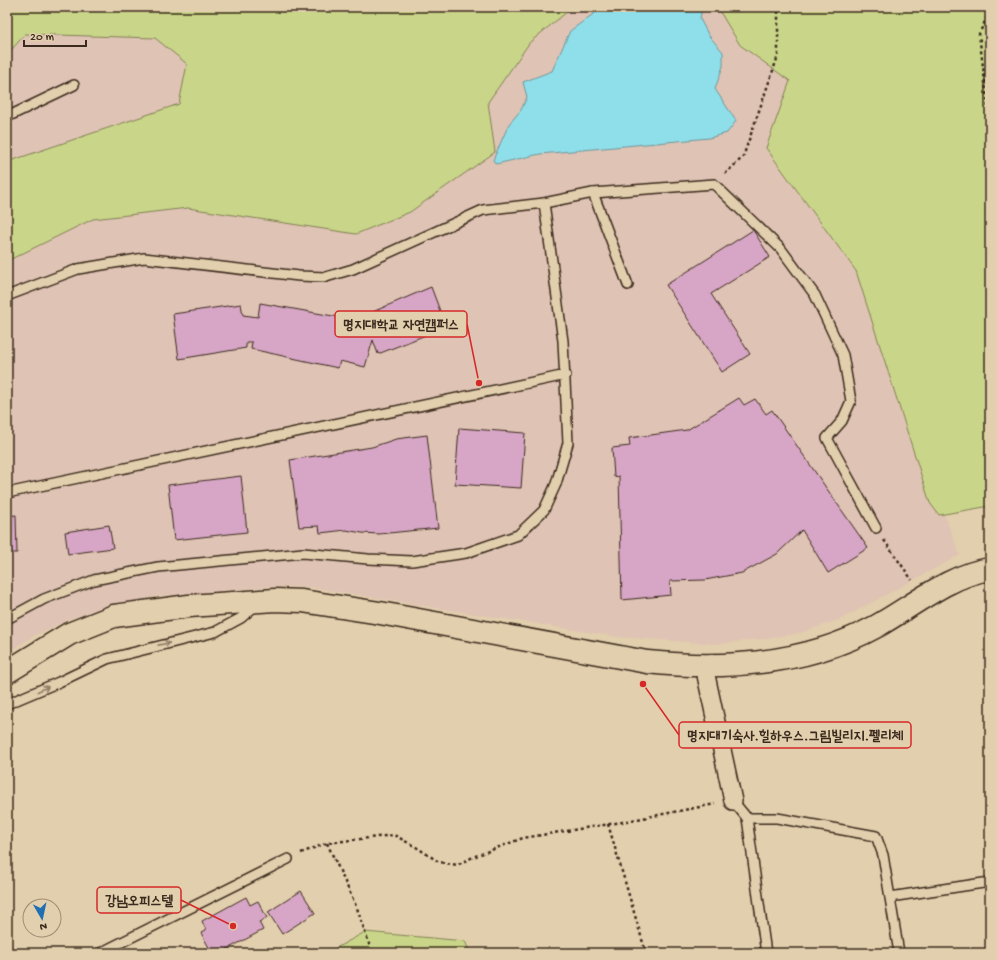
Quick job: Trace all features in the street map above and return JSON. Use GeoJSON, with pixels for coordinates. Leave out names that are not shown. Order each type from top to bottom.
{"type":"FeatureCollection","features":[{"type":"Feature","properties":{"kind":"street"},"geometry":{"type":"LineString","coordinates":[[7,672],[69,634],[114,616],[189,606],[260,601],[302,601],[331,605],[647,662],[686,666],[704,666],[756,662],[823,649],[853,638],[957,579],[990,569]]}},
{"type":"Feature","properties":{"kind":"street"},"geometry":{"type":"LineString","coordinates":[[704,666],[733,801]]}},
{"type":"Feature","properties":{"kind":"lane"},"geometry":{"type":"LineString","coordinates":[[7,117],[74,85]]}},
{"type":"Feature","properties":{"kind":"lane"},"geometry":{"type":"LineString","coordinates":[[7,296],[78,269],[144,258],[299,276],[326,277],[353,269],[483,210],[544,203],[593,193],[714,184],[781,249],[815,295],[844,356],[851,401],[842,421],[827,438],[876,528]]}},
{"type":"Feature","properties":{"kind":"lane"},"geometry":{"type":"LineString","coordinates":[[593,193],[628,285]]}},
{"type":"Feature","properties":{"kind":"lane"},"geometry":{"type":"LineString","coordinates":[[7,619],[44,599],[94,580],[158,567],[303,553],[412,561],[466,553],[518,535],[544,510],[556,484],[568,443],[566,374],[563,341],[544,203]]}},
{"type":"Feature","properties":{"kind":"lane"},"geometry":{"type":"LineString","coordinates":[[7,493],[566,374]]}},
{"type":"Feature","properties":{"kind":"lane"},"geometry":{"type":"LineString","coordinates":[[7,704],[59,682],[107,658],[216,632],[241,618],[260,601]]}},
{"type":"Feature","properties":{"kind":"lane"},"geometry":{"type":"LineString","coordinates":[[733,801],[747,818],[766,953]]}},
{"type":"Feature","properties":{"kind":"lane"},"geometry":{"type":"LineString","coordinates":[[747,818],[777,818],[876,836],[883,855],[899,953]]}},
{"type":"Feature","properties":{"kind":"lane"},"geometry":{"type":"LineString","coordinates":[[100,953],[288,859]]}},
{"type":"Feature","properties":{"kind":"lane"},"geometry":{"type":"LineString","coordinates":[[890,897],[990,882]]}},
{"type":"Feature","properties":{"kind":"path"},"geometry":{"type":"LineString","coordinates":[[714,184],[743,157],[778,56],[778,7]]}},
{"type":"Feature","properties":{"kind":"path"},"geometry":{"type":"LineString","coordinates":[[990,11],[979,34],[990,123]]}},
{"type":"Feature","properties":{"kind":"path"},"geometry":{"type":"LineString","coordinates":[[876,528],[924,597]]}},
{"type":"Feature","properties":{"kind":"path"},"geometry":{"type":"LineString","coordinates":[[288,859],[327,843],[394,835],[439,862],[457,865],[473,857],[523,838],[733,801]]}},
{"type":"Feature","properties":{"kind":"path"},"geometry":{"type":"LineString","coordinates":[[608,824],[646,953]]}},
{"type":"Feature","properties":{"kind":"path"},"geometry":{"type":"LineString","coordinates":[[327,843],[357,908],[372,953]]}},
{"type":"Feature","properties":{"kind":"shaded area"},"geometry":{"type":"Polygon","coordinates":[[[7,7],[976,7],[914,437],[960,555],[839,620],[800,633],[717,644],[618,637],[308,587],[265,587],[160,596],[110,605],[70,619],[34,636],[7,652],[7,7]]]}},
{"type":"Feature","properties":{"kind":"green space"},"geometry":{"type":"Polygon","coordinates":[[[7,7],[573,7],[530,42],[488,102],[495,152],[410,212],[356,234],[188,208],[93,219],[7,261],[7,162],[179,104],[187,64],[155,38],[25,34],[7,55],[7,7]]]}},
{"type":"Feature","properties":{"kind":"green space"},"geometry":{"type":"Polygon","coordinates":[[[717,7],[990,7],[990,506],[939,515],[930,503],[856,271],[766,148],[790,81],[740,45],[717,7]]]}},
{"type":"Feature","properties":{"kind":"green space"},"geometry":{"type":"Polygon","coordinates":[[[365,932],[465,941],[470,953],[327,953],[365,932]]]}},
{"type":"Feature","properties":{"kind":"water"},"geometry":{"type":"Polygon","coordinates":[[[607,7],[702,7],[700,19],[709,36],[723,52],[723,66],[715,89],[736,121],[727,133],[709,138],[540,154],[496,164],[493,160],[509,124],[521,110],[527,97],[523,82],[552,71],[570,31],[596,12],[607,7]]]}},
{"type":"Feature","properties":{"kind":"building"},"geometry":{"type":"Polygon","coordinates":[[[753,230],[770,257],[711,294],[750,354],[722,372],[666,285],[753,230]]]}},
{"type":"Feature","properties":{"kind":"building"},"geometry":{"type":"Polygon","coordinates":[[[431,287],[446,327],[378,354],[373,340],[365,367],[340,361],[338,368],[251,349],[252,342],[246,342],[246,348],[179,359],[173,314],[241,304],[243,315],[258,317],[260,303],[350,319],[349,325],[366,323],[363,316],[431,287]]]}},
{"type":"Feature","properties":{"kind":"building"},"geometry":{"type":"Polygon","coordinates":[[[739,398],[744,405],[755,399],[766,414],[772,410],[868,548],[828,573],[802,530],[777,554],[742,573],[705,580],[670,581],[671,595],[622,600],[619,476],[614,477],[612,448],[630,446],[629,438],[687,430],[739,398]]]}},
{"type":"Feature","properties":{"kind":"building"},"geometry":{"type":"Polygon","coordinates":[[[459,428],[525,433],[521,488],[455,484],[459,428]]]}},
{"type":"Feature","properties":{"kind":"building"},"geometry":{"type":"Polygon","coordinates":[[[427,435],[438,528],[379,534],[346,530],[320,533],[319,526],[299,527],[290,460],[372,447],[396,439],[427,435]]]}},
{"type":"Feature","properties":{"kind":"building"},"geometry":{"type":"Polygon","coordinates":[[[241,476],[247,532],[174,540],[168,485],[241,476]]]}},
{"type":"Feature","properties":{"kind":"building"},"geometry":{"type":"Polygon","coordinates":[[[16,515],[17,553],[7,553],[7,516],[16,515]]]}},
{"type":"Feature","properties":{"kind":"building"},"geometry":{"type":"Polygon","coordinates":[[[109,525],[113,548],[68,554],[65,532],[109,525]]]}},
{"type":"Feature","properties":{"kind":"building"},"geometry":{"type":"Polygon","coordinates":[[[301,891],[315,913],[282,934],[268,912],[301,891]]]}},
{"type":"Feature","properties":{"kind":"building"},"geometry":{"type":"Polygon","coordinates":[[[246,897],[250,905],[258,901],[267,918],[259,922],[263,930],[220,953],[212,953],[201,933],[206,930],[202,921],[246,897]]]}},
{"type":"Feature","properties":{"kind":"place","name":"명지대학교 자연캠퍼스"},"geometry":{"type":"Point","coordinates":[479,383]}},
{"type":"Feature","properties":{"kind":"place","name":"명지대기숙사.힐하우스.그림빌리지.펠리체"},"geometry":{"type":"Point","coordinates":[643,684]}},
{"type":"Feature","properties":{"kind":"place","name":"강남오피스텔"},"geometry":{"type":"Point","coordinates":[233,926]}}]}
